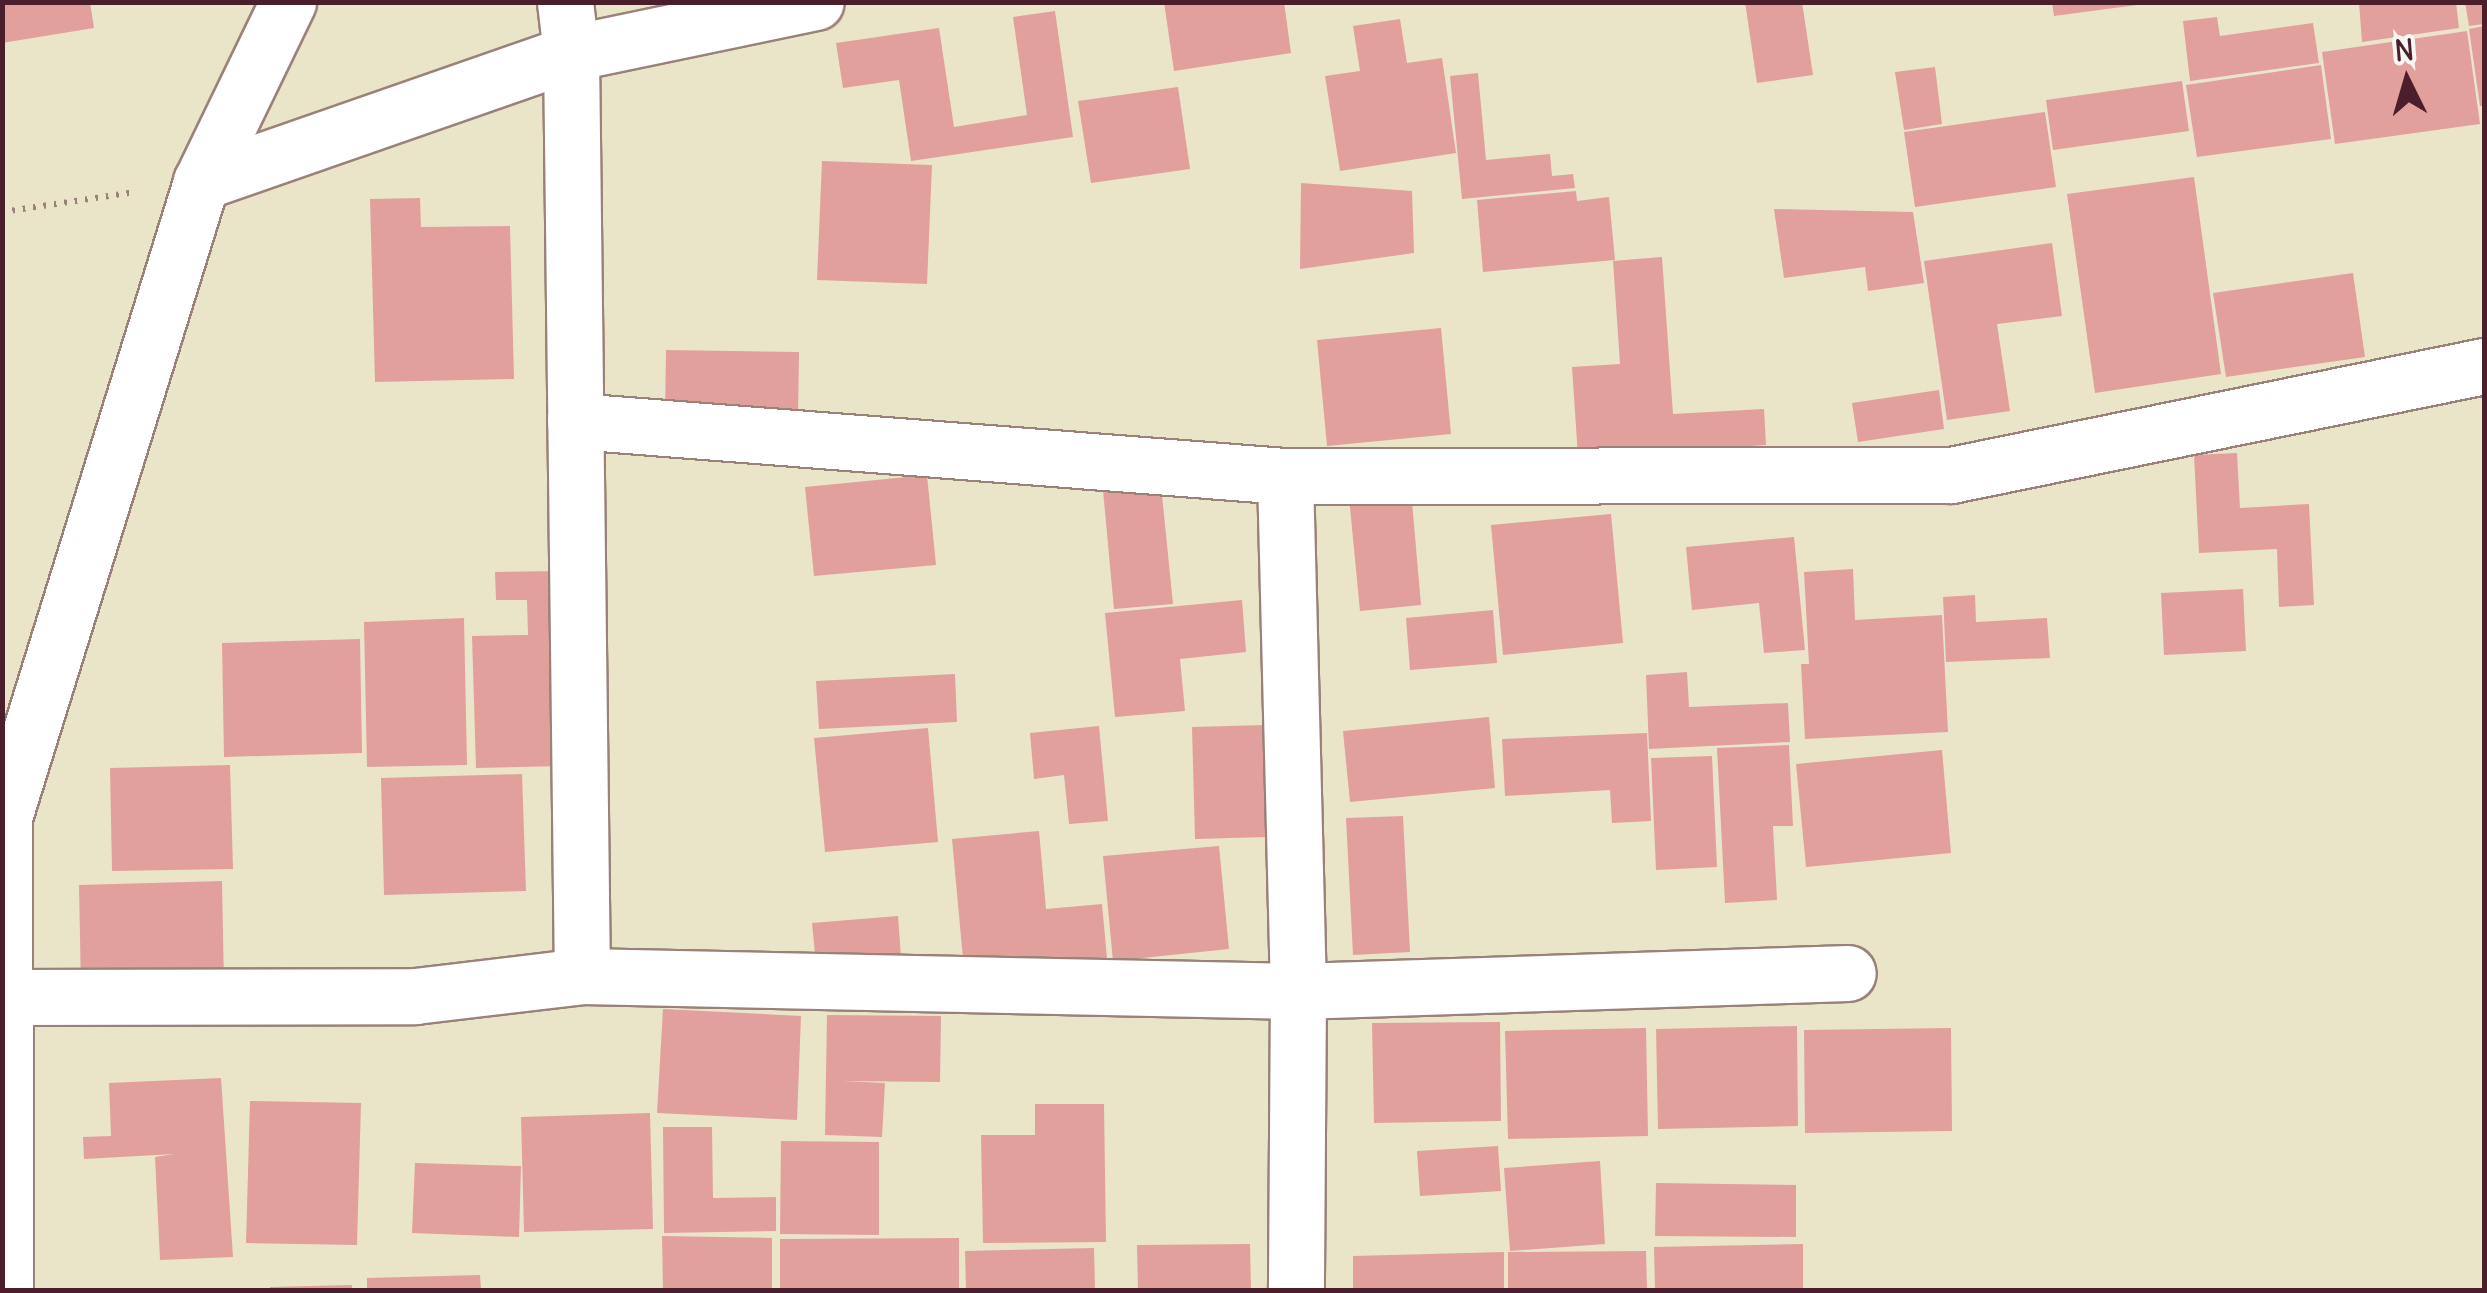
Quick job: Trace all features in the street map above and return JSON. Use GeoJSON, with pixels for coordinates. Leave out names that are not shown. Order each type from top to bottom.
{"type":"FeatureCollection","features":[{"type":"Feature","properties":{"kind":"street"},"geometry":{"type":"LineString","coordinates":[[5,1290],[3,817],[201,182],[288,2]]}},
{"type":"Feature","properties":{"kind":"street"},"geometry":{"type":"LineString","coordinates":[[201,182],[568,28],[816,2]]}},
{"type":"Feature","properties":{"kind":"street"},"geometry":{"type":"LineString","coordinates":[[568,28],[582,976]]}},
{"type":"Feature","properties":{"kind":"street"},"geometry":{"type":"LineString","coordinates":[[575,421],[1285,476],[1952,475],[2484,366]]}},
{"type":"Feature","properties":{"kind":"street"},"geometry":{"type":"LineString","coordinates":[[1285,476],[1298,991],[1296,1290]]}},
{"type":"Feature","properties":{"kind":"street"},"geometry":{"type":"LineString","coordinates":[[4,997],[415,996],[582,976],[1298,991],[1848,973]]}},
{"type":"Feature","properties":{"kind":"path"},"geometry":{"type":"LineString","coordinates":[[2,212],[201,182]]}},
{"type":"Feature","properties":{"kind":"building"},"geometry":{"type":"Polygon","coordinates":[[[2,2],[90,2],[94,28],[2,43],[2,2]]]}},
{"type":"Feature","properties":{"kind":"building"},"geometry":{"type":"Polygon","coordinates":[[[1164,2],[1284,2],[1291,53],[1174,71],[1164,2]]]}},
{"type":"Feature","properties":{"kind":"building"},"geometry":{"type":"Polygon","coordinates":[[[1745,2],[1802,2],[1813,75],[1757,83],[1745,2]]]}},
{"type":"Feature","properties":{"kind":"building"},"geometry":{"type":"Polygon","coordinates":[[[2052,2],[2137,2],[2137,5],[2054,16],[2052,2]]]}},
{"type":"Feature","properties":{"kind":"building"},"geometry":{"type":"Polygon","coordinates":[[[2359,2],[2456,2],[2459,28],[2362,42],[2359,2]]]}},
{"type":"Feature","properties":{"kind":"building"},"geometry":{"type":"Polygon","coordinates":[[[2465,2],[2484,2],[2484,24],[2469,26],[2465,2]]]}},
{"type":"Feature","properties":{"kind":"building"},"geometry":{"type":"Polygon","coordinates":[[[1055,11],[1073,137],[911,161],[899,80],[843,88],[836,43],[939,28],[954,127],[1027,115],[1013,17],[1055,11]]]}},
{"type":"Feature","properties":{"kind":"building"},"geometry":{"type":"Polygon","coordinates":[[[2217,17],[2220,36],[2313,23],[2319,63],[2190,81],[2183,21],[2217,17]]]}},
{"type":"Feature","properties":{"kind":"building"},"geometry":{"type":"Polygon","coordinates":[[[1400,19],[1407,63],[1442,58],[1456,153],[1340,171],[1325,76],[1360,71],[1353,26],[1400,19]]]}},
{"type":"Feature","properties":{"kind":"building"},"geometry":{"type":"Polygon","coordinates":[[[2484,26],[2484,106],[2480,106],[2469,29],[2484,26]]]}},
{"type":"Feature","properties":{"kind":"building"},"geometry":{"type":"Polygon","coordinates":[[[2467,31],[2480,124],[2335,144],[2322,52],[2467,31]]]}},
{"type":"Feature","properties":{"kind":"building"},"geometry":{"type":"Polygon","coordinates":[[[2321,65],[2331,139],[2197,157],[2186,85],[2321,65]]]}},
{"type":"Feature","properties":{"kind":"building"},"geometry":{"type":"Polygon","coordinates":[[[1935,67],[1942,124],[1904,130],[1895,72],[1935,67]]]}},
{"type":"Feature","properties":{"kind":"building"},"geometry":{"type":"Polygon","coordinates":[[[1478,73],[1486,160],[1550,154],[1552,176],[1573,174],[1575,188],[1462,199],[1450,76],[1478,73]]]}},
{"type":"Feature","properties":{"kind":"building"},"geometry":{"type":"Polygon","coordinates":[[[2182,81],[2189,131],[2053,150],[2046,100],[2182,81]]]}},
{"type":"Feature","properties":{"kind":"building"},"geometry":{"type":"Polygon","coordinates":[[[1178,87],[1190,169],[1091,183],[1078,101],[1178,87]]]}},
{"type":"Feature","properties":{"kind":"building"},"geometry":{"type":"Polygon","coordinates":[[[2045,112],[2056,187],[1915,207],[1904,132],[2045,112]]]}},
{"type":"Feature","properties":{"kind":"building"},"geometry":{"type":"Polygon","coordinates":[[[822,161],[932,165],[927,284],[817,280],[822,161]]]}},
{"type":"Feature","properties":{"kind":"building"},"geometry":{"type":"Polygon","coordinates":[[[2194,177],[2221,374],[2095,393],[2067,194],[2194,177]]]}},
{"type":"Feature","properties":{"kind":"building"},"geometry":{"type":"Polygon","coordinates":[[[1301,183],[1412,191],[1414,253],[1300,269],[1301,183]]]}},
{"type":"Feature","properties":{"kind":"building"},"geometry":{"type":"Polygon","coordinates":[[[1576,191],[1577,201],[1609,197],[1615,260],[1483,272],[1477,200],[1576,191]]]}},
{"type":"Feature","properties":{"kind":"building"},"geometry":{"type":"Polygon","coordinates":[[[420,198],[421,227],[510,226],[514,379],[375,382],[370,199],[420,198]]]}},
{"type":"Feature","properties":{"kind":"building"},"geometry":{"type":"Polygon","coordinates":[[[1774,209],[1913,212],[1924,283],[1868,291],[1865,267],[1784,278],[1774,209]]]}},
{"type":"Feature","properties":{"kind":"building"},"geometry":{"type":"Polygon","coordinates":[[[2052,243],[2062,316],[1997,324],[2010,411],[1947,420],[1924,261],[2052,243]]]}},
{"type":"Feature","properties":{"kind":"building"},"geometry":{"type":"Polygon","coordinates":[[[1662,257],[1673,414],[1764,409],[1766,445],[1578,457],[1572,367],[1620,364],[1613,261],[1662,257]]]}},
{"type":"Feature","properties":{"kind":"building"},"geometry":{"type":"Polygon","coordinates":[[[2353,273],[2365,357],[2226,377],[2213,293],[2353,273]]]}},
{"type":"Feature","properties":{"kind":"building"},"geometry":{"type":"Polygon","coordinates":[[[1441,328],[1451,434],[1327,446],[1317,340],[1441,328]]]}},
{"type":"Feature","properties":{"kind":"building"},"geometry":{"type":"Polygon","coordinates":[[[666,350],[799,352],[798,418],[665,415],[666,350]]]}},
{"type":"Feature","properties":{"kind":"building"},"geometry":{"type":"Polygon","coordinates":[[[1939,390],[1944,429],[1858,442],[1852,403],[1939,390]]]}},
{"type":"Feature","properties":{"kind":"building"},"geometry":{"type":"Polygon","coordinates":[[[2237,453],[2240,508],[2309,504],[2314,605],[2279,607],[2277,549],[2199,553],[2194,455],[2237,453]]]}},
{"type":"Feature","properties":{"kind":"building"},"geometry":{"type":"Polygon","coordinates":[[[927,475],[936,565],[814,576],[805,487],[927,475]]]}},
{"type":"Feature","properties":{"kind":"building"},"geometry":{"type":"Polygon","coordinates":[[[1161,485],[1173,604],[1114,609],[1103,490],[1161,485]]]}},
{"type":"Feature","properties":{"kind":"building"},"geometry":{"type":"Polygon","coordinates":[[[1411,490],[1421,605],[1360,611],[1349,497],[1411,490]]]}},
{"type":"Feature","properties":{"kind":"building"},"geometry":{"type":"Polygon","coordinates":[[[1611,514],[1623,643],[1503,655],[1491,525],[1611,514]]]}},
{"type":"Feature","properties":{"kind":"building"},"geometry":{"type":"Polygon","coordinates":[[[1794,537],[1805,650],[1764,653],[1759,603],[1692,610],[1686,547],[1794,537]]]}},
{"type":"Feature","properties":{"kind":"building"},"geometry":{"type":"Polygon","coordinates":[[[1853,569],[1855,620],[1942,615],[1948,732],[1805,739],[1801,664],[1809,664],[1804,572],[1853,569]]]}},
{"type":"Feature","properties":{"kind":"building"},"geometry":{"type":"Polygon","coordinates":[[[559,571],[563,766],[476,768],[472,636],[528,635],[527,600],[496,600],[495,572],[559,571]]]}},
{"type":"Feature","properties":{"kind":"building"},"geometry":{"type":"Polygon","coordinates":[[[2243,589],[2246,651],[2164,655],[2161,593],[2243,589]]]}},
{"type":"Feature","properties":{"kind":"building"},"geometry":{"type":"Polygon","coordinates":[[[1975,595],[1976,622],[2047,618],[2050,658],[1946,662],[1943,597],[1975,595]]]}},
{"type":"Feature","properties":{"kind":"building"},"geometry":{"type":"Polygon","coordinates":[[[1242,600],[1246,652],[1180,659],[1185,711],[1115,717],[1105,613],[1242,600]]]}},
{"type":"Feature","properties":{"kind":"building"},"geometry":{"type":"Polygon","coordinates":[[[1493,610],[1497,663],[1410,670],[1406,618],[1493,610]]]}},
{"type":"Feature","properties":{"kind":"building"},"geometry":{"type":"Polygon","coordinates":[[[464,618],[467,765],[367,767],[364,622],[464,618]]]}},
{"type":"Feature","properties":{"kind":"building"},"geometry":{"type":"Polygon","coordinates":[[[360,639],[362,753],[224,757],[222,643],[360,639]]]}},
{"type":"Feature","properties":{"kind":"building"},"geometry":{"type":"Polygon","coordinates":[[[1687,672],[1689,707],[1788,703],[1790,742],[1649,749],[1646,675],[1687,672]]]}},
{"type":"Feature","properties":{"kind":"building"},"geometry":{"type":"Polygon","coordinates":[[[955,674],[957,722],[819,729],[816,681],[955,674]]]}},
{"type":"Feature","properties":{"kind":"building"},"geometry":{"type":"Polygon","coordinates":[[[1489,717],[1495,788],[1350,802],[1343,731],[1489,717]]]}},
{"type":"Feature","properties":{"kind":"building"},"geometry":{"type":"Polygon","coordinates":[[[1264,725],[1268,837],[1195,839],[1192,727],[1264,725]]]}},
{"type":"Feature","properties":{"kind":"building"},"geometry":{"type":"Polygon","coordinates":[[[1099,726],[1108,821],[1069,824],[1064,775],[1034,779],[1030,733],[1099,726]]]}},
{"type":"Feature","properties":{"kind":"building"},"geometry":{"type":"Polygon","coordinates":[[[928,728],[938,842],[825,852],[814,738],[928,728]]]}},
{"type":"Feature","properties":{"kind":"building"},"geometry":{"type":"Polygon","coordinates":[[[1647,733],[1651,821],[1612,823],[1610,790],[1505,796],[1502,739],[1647,733]]]}},
{"type":"Feature","properties":{"kind":"building"},"geometry":{"type":"Polygon","coordinates":[[[1789,745],[1793,826],[1773,826],[1777,900],[1725,903],[1717,748],[1789,745]]]}},
{"type":"Feature","properties":{"kind":"building"},"geometry":{"type":"Polygon","coordinates":[[[1942,750],[1951,853],[1806,867],[1796,764],[1942,750]]]}},
{"type":"Feature","properties":{"kind":"building"},"geometry":{"type":"Polygon","coordinates":[[[1712,756],[1717,867],[1656,870],[1651,758],[1712,756]]]}},
{"type":"Feature","properties":{"kind":"building"},"geometry":{"type":"Polygon","coordinates":[[[230,765],[233,869],[112,871],[110,768],[230,765]]]}},
{"type":"Feature","properties":{"kind":"building"},"geometry":{"type":"Polygon","coordinates":[[[522,774],[526,891],[384,895],[381,778],[522,774]]]}},
{"type":"Feature","properties":{"kind":"building"},"geometry":{"type":"Polygon","coordinates":[[[1403,816],[1410,952],[1353,955],[1346,818],[1403,816]]]}},
{"type":"Feature","properties":{"kind":"building"},"geometry":{"type":"Polygon","coordinates":[[[1039,831],[1046,909],[1102,904],[1107,958],[964,970],[952,839],[1039,831]]]}},
{"type":"Feature","properties":{"kind":"building"},"geometry":{"type":"Polygon","coordinates":[[[1219,846],[1229,949],[1113,961],[1103,856],[1219,846]]]}},
{"type":"Feature","properties":{"kind":"building"},"geometry":{"type":"Polygon","coordinates":[[[222,881],[224,986],[81,989],[79,885],[222,881]]]}},
{"type":"Feature","properties":{"kind":"building"},"geometry":{"type":"Polygon","coordinates":[[[898,916],[901,957],[816,964],[812,923],[898,916]]]}},
{"type":"Feature","properties":{"kind":"building"},"geometry":{"type":"Polygon","coordinates":[[[663,1009],[801,1016],[797,1120],[657,1113],[663,1009]]]}},
{"type":"Feature","properties":{"kind":"building"},"geometry":{"type":"Polygon","coordinates":[[[827,1015],[941,1016],[940,1082],[842,1081],[885,1083],[882,1137],[825,1135],[827,1015]]]}},
{"type":"Feature","properties":{"kind":"building"},"geometry":{"type":"Polygon","coordinates":[[[1500,1022],[1501,1121],[1374,1123],[1372,1023],[1500,1022]]]}},
{"type":"Feature","properties":{"kind":"building"},"geometry":{"type":"Polygon","coordinates":[[[1797,1026],[1798,1126],[1658,1129],[1656,1029],[1797,1026]]]}},
{"type":"Feature","properties":{"kind":"building"},"geometry":{"type":"Polygon","coordinates":[[[1646,1028],[1648,1136],[1508,1139],[1505,1031],[1646,1028]]]}},
{"type":"Feature","properties":{"kind":"building"},"geometry":{"type":"Polygon","coordinates":[[[1951,1028],[1952,1131],[1805,1133],[1804,1030],[1951,1028]]]}},
{"type":"Feature","properties":{"kind":"building"},"geometry":{"type":"Polygon","coordinates":[[[221,1078],[233,1257],[160,1260],[155,1157],[174,1154],[84,1159],[83,1137],[111,1136],[109,1083],[221,1078]]]}},
{"type":"Feature","properties":{"kind":"building"},"geometry":{"type":"Polygon","coordinates":[[[250,1101],[361,1103],[357,1245],[246,1243],[250,1101]]]}},
{"type":"Feature","properties":{"kind":"building"},"geometry":{"type":"Polygon","coordinates":[[[1035,1104],[1104,1104],[1106,1242],[983,1243],[981,1135],[1035,1135],[1035,1104]]]}},
{"type":"Feature","properties":{"kind":"building"},"geometry":{"type":"Polygon","coordinates":[[[650,1113],[653,1229],[524,1232],[521,1117],[650,1113]]]}},
{"type":"Feature","properties":{"kind":"building"},"geometry":{"type":"Polygon","coordinates":[[[663,1127],[712,1127],[713,1198],[776,1197],[776,1231],[664,1233],[663,1127]]]}},
{"type":"Feature","properties":{"kind":"building"},"geometry":{"type":"Polygon","coordinates":[[[781,1141],[879,1142],[879,1235],[780,1234],[781,1141]]]}},
{"type":"Feature","properties":{"kind":"building"},"geometry":{"type":"Polygon","coordinates":[[[1498,1146],[1501,1191],[1420,1196],[1417,1151],[1498,1146]]]}},
{"type":"Feature","properties":{"kind":"building"},"geometry":{"type":"Polygon","coordinates":[[[1600,1161],[1605,1244],[1510,1251],[1504,1168],[1600,1161]]]}},
{"type":"Feature","properties":{"kind":"building"},"geometry":{"type":"Polygon","coordinates":[[[415,1163],[521,1166],[519,1237],[412,1233],[415,1163]]]}},
{"type":"Feature","properties":{"kind":"building"},"geometry":{"type":"Polygon","coordinates":[[[1656,1183],[1796,1185],[1796,1237],[1655,1236],[1656,1183]]]}},
{"type":"Feature","properties":{"kind":"building"},"geometry":{"type":"Polygon","coordinates":[[[662,1236],[772,1238],[772,1290],[663,1290],[662,1236]]]}},
{"type":"Feature","properties":{"kind":"building"},"geometry":{"type":"Polygon","coordinates":[[[959,1238],[959,1290],[780,1290],[780,1239],[959,1238]]]}},
{"type":"Feature","properties":{"kind":"building"},"geometry":{"type":"Polygon","coordinates":[[[1250,1244],[1251,1290],[1138,1290],[1137,1245],[1250,1244]]]}},
{"type":"Feature","properties":{"kind":"building"},"geometry":{"type":"Polygon","coordinates":[[[1803,1244],[1803,1290],[1655,1290],[1654,1247],[1803,1244]]]}},
{"type":"Feature","properties":{"kind":"building"},"geometry":{"type":"Polygon","coordinates":[[[1094,1248],[1095,1290],[966,1290],[965,1251],[1094,1248]]]}},
{"type":"Feature","properties":{"kind":"building"},"geometry":{"type":"Polygon","coordinates":[[[1646,1251],[1647,1290],[1508,1290],[1508,1252],[1646,1251]]]}},
{"type":"Feature","properties":{"kind":"building"},"geometry":{"type":"Polygon","coordinates":[[[1504,1252],[1504,1290],[1353,1290],[1353,1256],[1504,1252]]]}},
{"type":"Feature","properties":{"kind":"building"},"geometry":{"type":"Polygon","coordinates":[[[480,1275],[481,1290],[367,1290],[367,1278],[480,1275]]]}},
{"type":"Feature","properties":{"kind":"building"},"geometry":{"type":"Polygon","coordinates":[[[352,1285],[352,1290],[270,1290],[270,1287],[352,1285]]]}}]}
